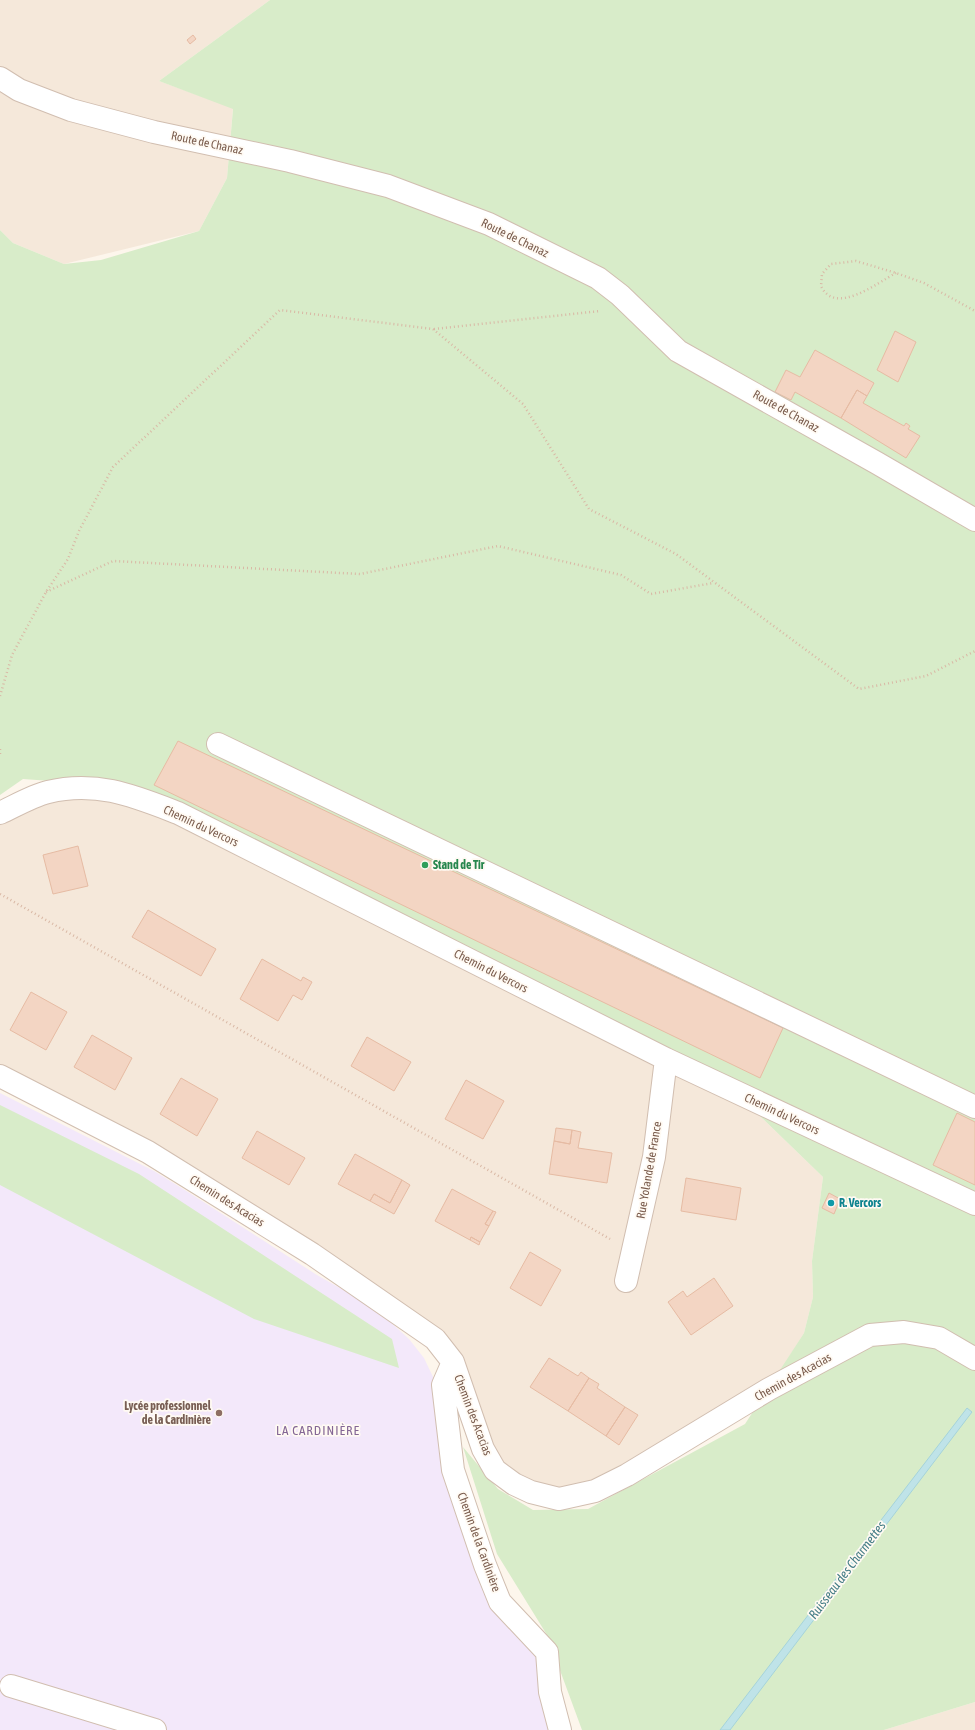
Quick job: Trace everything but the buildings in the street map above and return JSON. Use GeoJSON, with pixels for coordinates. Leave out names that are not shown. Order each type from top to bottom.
{"type":"FeatureCollection","features":[{"type":"Feature","properties":{"kind":"street","name":"Route de Chanaz"},"geometry":{"type":"LineString","coordinates":[[0,78],[19,90],[71,110],[154,132],[290,161],[381,184],[489,224],[598,278],[620,294],[678,351],[975,520]]}},
{"type":"Feature","properties":{"kind":"street"},"geometry":{"type":"LineString","coordinates":[[218,744],[975,1107]]}},
{"type":"Feature","properties":{"kind":"street","name":"Chemin du Vercors"},"geometry":{"type":"LineString","coordinates":[[0,813],[47,792],[67,788],[88,787],[113,790],[134,796],[178,813],[666,1059],[975,1204]]}},
{"type":"Feature","properties":{"kind":"street","name":"Rue Yolande de France"},"geometry":{"type":"LineString","coordinates":[[626,1281],[654,1156],[666,1059]]}},
{"type":"Feature","properties":{"kind":"street","name":"Chemin des Acacias"},"geometry":{"type":"LineString","coordinates":[[0,1076],[148,1152],[312,1254],[435,1339],[453,1362],[483,1448],[495,1470],[514,1484],[531,1492],[559,1499],[594,1491],[627,1475],[769,1389],[870,1336],[904,1332],[939,1338],[975,1359]]}},
{"type":"Feature","properties":{"kind":"street","name":"Chemin de la Cardinière"},"geometry":{"type":"LineString","coordinates":[[453,1362],[443,1385],[453,1470],[485,1565],[500,1602],[547,1652],[550,1692],[560,1730]]}},
{"type":"Feature","properties":{"kind":"street"},"geometry":{"type":"LineString","coordinates":[[11,1686],[125,1726],[155,1730]]}},
{"type":"Feature","properties":{"kind":"path"},"geometry":{"type":"LineString","coordinates":[[896,273],[851,298],[833,298],[828,295],[821,286],[822,274],[831,264],[856,261],[896,273],[924,283],[975,311]]}},
{"type":"Feature","properties":{"kind":"path"},"geometry":{"type":"LineString","coordinates":[[0,696],[12,655],[46,592],[68,559],[79,531],[113,467],[280,310],[433,329],[634,307]]}},
{"type":"Feature","properties":{"kind":"path"},"geometry":{"type":"LineString","coordinates":[[433,329],[523,404],[589,509],[676,554],[860,689],[926,676],[975,651]]}},
{"type":"Feature","properties":{"kind":"path"},"geometry":{"type":"LineString","coordinates":[[46,592],[113,561],[360,574],[498,546],[621,575],[651,594],[714,582]]}},
{"type":"Feature","properties":{"kind":"path"},"geometry":{"type":"LineString","coordinates":[[0,749],[0,757]]}},
{"type":"Feature","properties":{"kind":"path"},"geometry":{"type":"LineString","coordinates":[[0,894],[633,1251]]}},
{"type":"Feature","properties":{"kind":"shaded area"},"geometry":{"type":"Polygon","coordinates":[[[0,0],[270,0],[159,81],[233,108],[227,178],[199,231],[64,264],[13,243],[0,230],[0,0]]]}},
{"type":"Feature","properties":{"kind":"shaded area"},"geometry":{"type":"Polygon","coordinates":[[[113,790],[735,1092],[823,1177],[812,1261],[813,1297],[804,1333],[769,1389],[559,1499],[495,1470],[453,1362],[312,1254],[0,1076],[0,813],[113,790]]]}},
{"type":"Feature","properties":{"kind":"shaded area","name":"Lycée professionnel de la Cardinière"},"geometry":{"type":"Polygon","coordinates":[[[0,1093],[154,1171],[317,1275],[375,1308],[409,1339],[424,1358],[434,1379],[450,1490],[538,1656],[550,1730],[0,1730],[0,1093]]]}},
{"type":"Feature","properties":{"kind":"shaded area"},"geometry":{"type":"Polygon","coordinates":[[[975,1702],[975,1730],[884,1730],[975,1702]]]}},
{"type":"Feature","properties":{"kind":"green space"},"geometry":{"type":"Polygon","coordinates":[[[270,0],[975,0],[975,1194],[153,810],[78,783],[23,779],[0,795],[0,230],[13,243],[64,264],[101,260],[199,231],[227,178],[233,109],[159,81],[270,0]]]}},
{"type":"Feature","properties":{"kind":"green space"},"geometry":{"type":"Polygon","coordinates":[[[735,1092],[975,1198],[975,1702],[884,1730],[582,1730],[547,1635],[497,1554],[463,1447],[498,1489],[533,1510],[588,1509],[745,1424],[804,1333],[813,1297],[812,1261],[823,1177],[735,1092]]]}},
{"type":"Feature","properties":{"kind":"green space"},"geometry":{"type":"Polygon","coordinates":[[[0,1105],[139,1174],[392,1339],[399,1368],[254,1319],[0,1185],[0,1105]]]}},
{"type":"Feature","properties":{"kind":"water","name":"Ruisseau des Charmettes"},"geometry":{"type":"Polygon","coordinates":[[[967,1408],[972,1412],[730,1730],[720,1730],[967,1408]]]}},
{"type":"Feature","properties":{"kind":"place","name":"Stand de Tir"},"geometry":{"type":"Point","coordinates":[425,865]}},
{"type":"Feature","properties":{"kind":"place","name":"R. Vercors"},"geometry":{"type":"Point","coordinates":[831,1203]}},
{"type":"Feature","properties":{"kind":"place","name":"Lycée professionnel de la Cardinière"},"geometry":{"type":"Point","coordinates":[219,1413]}},
{"type":"Feature","properties":{"kind":"district","name":"LA CARDINIÈRE"},"geometry":{"type":"Point","coordinates":[318,1430]}}]}
